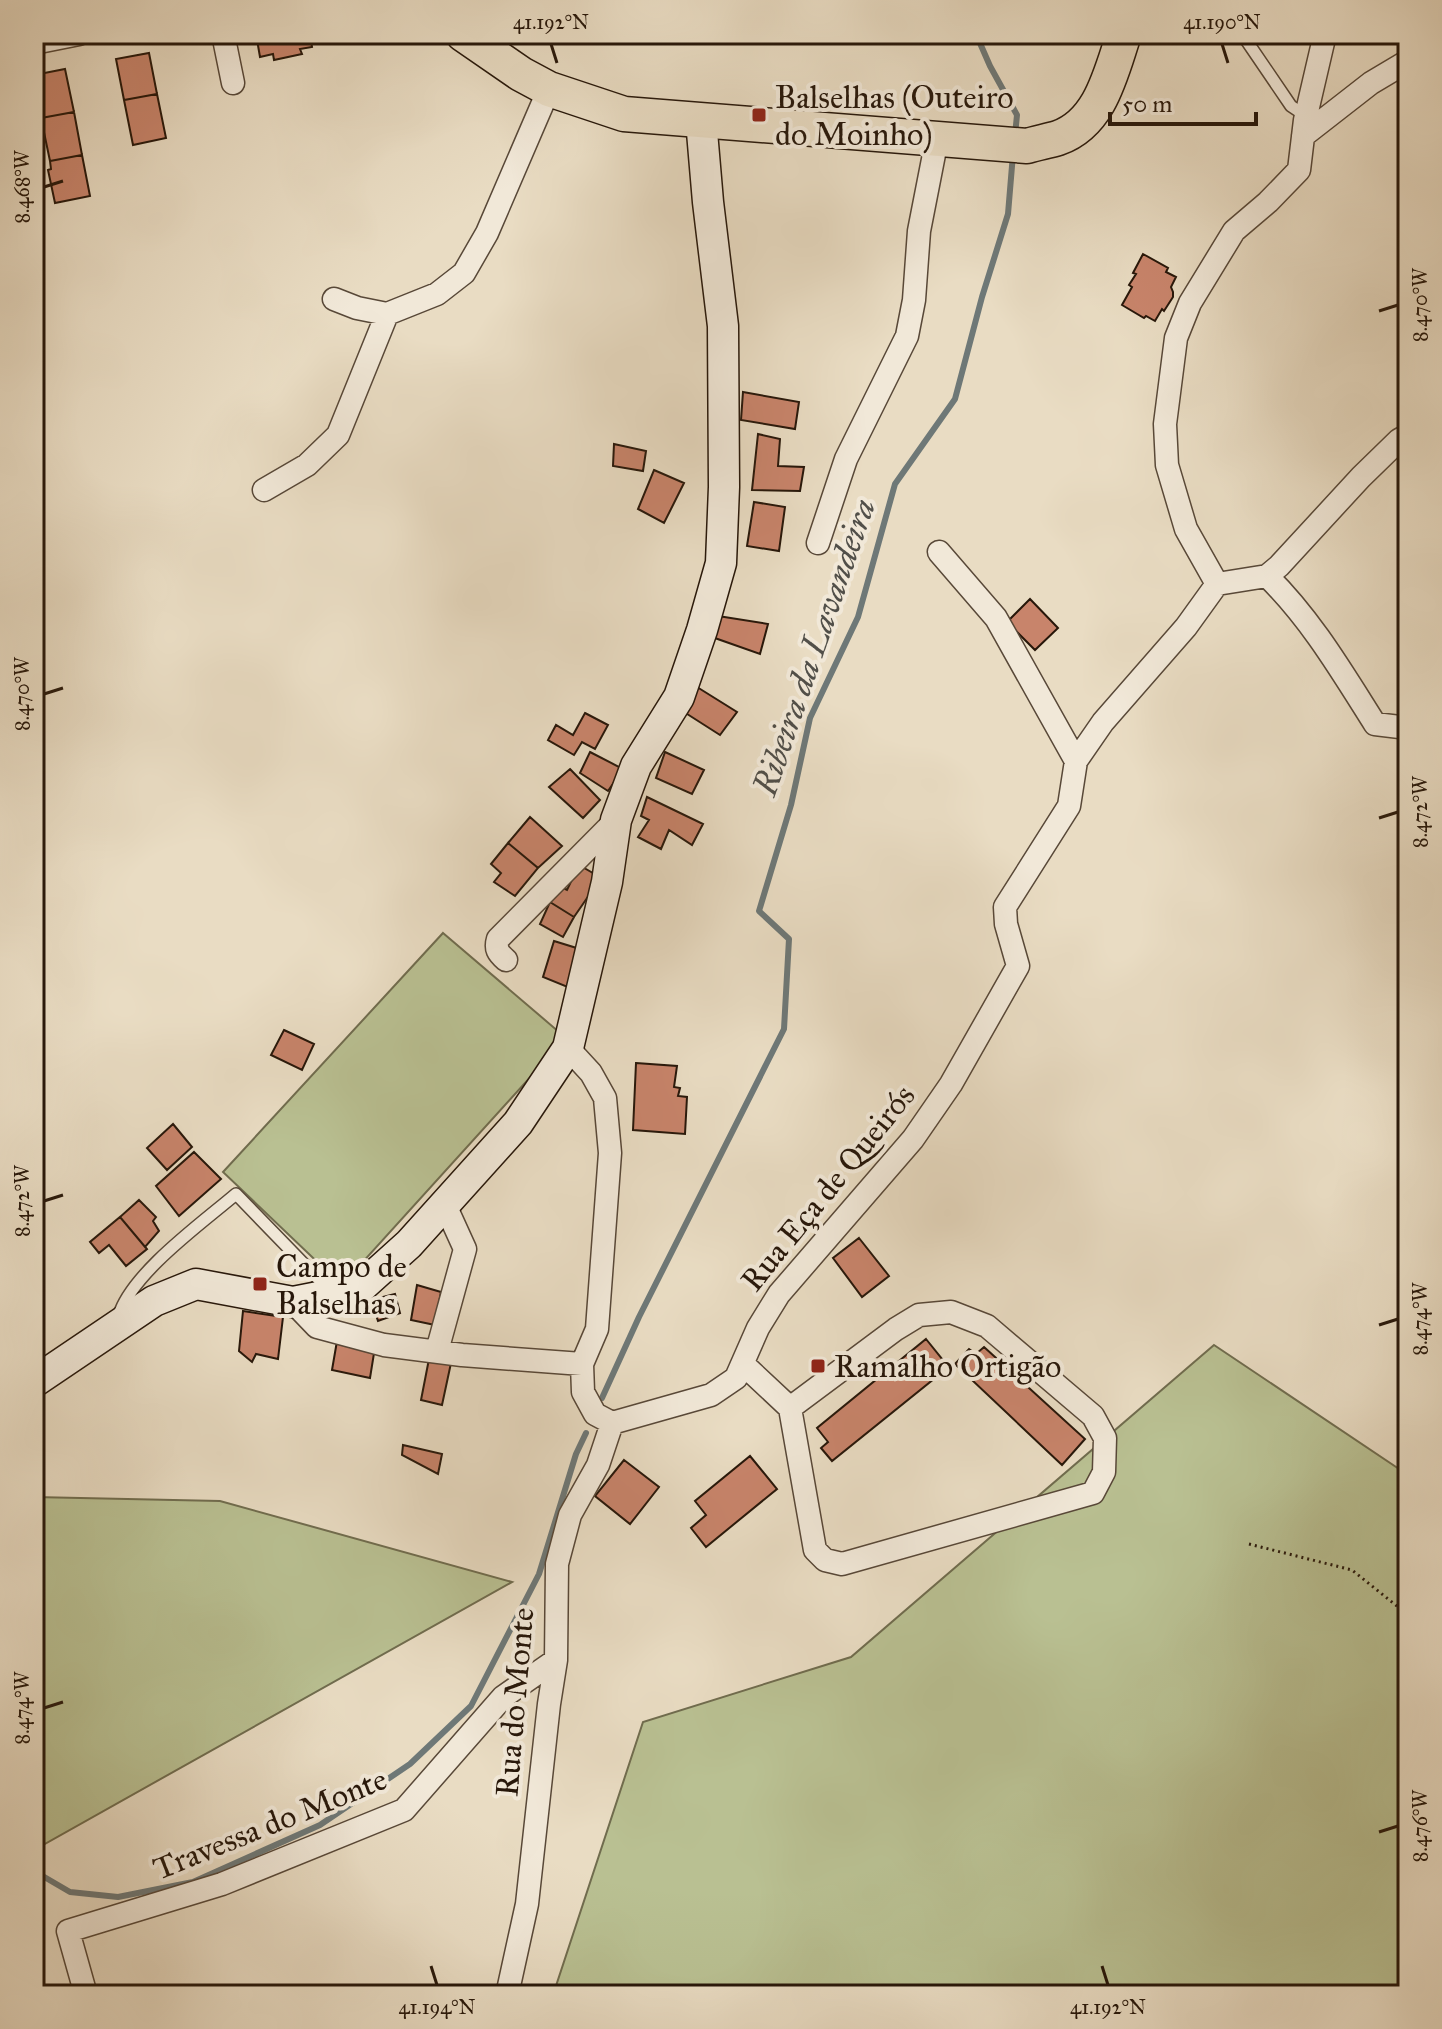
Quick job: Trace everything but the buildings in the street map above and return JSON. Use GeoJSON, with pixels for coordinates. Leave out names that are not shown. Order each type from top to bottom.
{"type":"FeatureCollection","features":[{"type":"Feature","properties":{"kind":"main road"},"geometry":{"type":"LineString","coordinates":[[463,34],[521,74],[549,89],[624,114],[1014,145],[1061,137],[1082,123],[1102,97],[1124,34]]}},
{"type":"Feature","properties":{"kind":"street"},"geometry":{"type":"LineString","coordinates":[[34,43],[79,34]]}},
{"type":"Feature","properties":{"kind":"street"},"geometry":{"type":"LineString","coordinates":[[223,34],[233,83]]}},
{"type":"Feature","properties":{"kind":"street"},"geometry":{"type":"LineString","coordinates":[[1325,34],[1299,170],[1234,231],[1190,303],[1176,338],[1165,424],[1167,465],[1186,529],[1217,584],[1267,576],[1361,477],[1408,435]]}},
{"type":"Feature","properties":{"kind":"street"},"geometry":{"type":"LineString","coordinates":[[1305,126],[1408,61]]}},
{"type":"Feature","properties":{"kind":"street"},"geometry":{"type":"LineString","coordinates":[[334,299],[387,314],[437,294],[464,273],[487,233],[549,89]]}},
{"type":"Feature","properties":{"kind":"street"},"geometry":{"type":"LineString","coordinates":[[34,1382],[154,1301],[196,1284],[293,1302],[359,1289],[409,1244],[518,1123],[568,1048],[607,882],[616,820],[636,766],[679,697],[721,563],[723,326],[701,120]]}},
{"type":"Feature","properties":{"kind":"street"},"geometry":{"type":"LineString","coordinates":[[818,543],[846,459],[907,336],[914,300],[919,231],[937,139]]}},
{"type":"Feature","properties":{"kind":"street"},"geometry":{"type":"LineString","coordinates":[[264,490],[307,465],[338,435],[387,314]]}},
{"type":"Feature","properties":{"kind":"street"},"geometry":{"type":"LineString","coordinates":[[939,552],[996,618],[1076,761]]}},
{"type":"Feature","properties":{"kind":"street"},"geometry":{"type":"LineString","coordinates":[[1267,576],[1283,591],[1329,651],[1375,724],[1408,728]]}},
{"type":"Feature","properties":{"kind":"street","name":"Rua Eça de Queirós"},"geometry":{"type":"LineString","coordinates":[[612,1423],[711,1395],[736,1378],[758,1328],[779,1294],[913,1139],[951,1084],[1018,966],[1006,924],[1005,907],[1069,806],[1076,761],[1103,722],[1186,627],[1217,584]]}},
{"type":"Feature","properties":{"kind":"street"},"geometry":{"type":"LineString","coordinates":[[506,960],[496,946],[498,939],[616,820]]}},
{"type":"Feature","properties":{"kind":"street"},"geometry":{"type":"LineString","coordinates":[[568,1048],[591,1073],[605,1098],[610,1153],[597,1329],[582,1364],[583,1392],[595,1414],[612,1423]]}},
{"type":"Feature","properties":{"kind":"street"},"geometry":{"type":"LineString","coordinates":[[437,1351],[465,1249],[445,1205]]}},
{"type":"Feature","properties":{"kind":"street"},"geometry":{"type":"LineString","coordinates":[[293,1302],[317,1327],[384,1345],[582,1364]]}},
{"type":"Feature","properties":{"kind":"street"},"geometry":{"type":"LineString","coordinates":[[743,1364],[790,1408],[815,1550],[825,1560],[842,1564],[1093,1493],[1104,1472],[1105,1438],[1093,1416],[987,1326],[951,1312],[919,1315],[790,1408]]}},
{"type":"Feature","properties":{"kind":"street","name":"Rua do Monte"},"geometry":{"type":"LineString","coordinates":[[507,1995],[527,1904],[556,1660],[557,1564],[570,1515],[598,1465],[612,1423]]}},
{"type":"Feature","properties":{"kind":"street","name":"Travessa do Monte"},"geometry":{"type":"LineString","coordinates":[[86,1995],[68,1931],[222,1884],[404,1810],[503,1697],[556,1660]]}},
{"type":"Feature","properties":{"kind":"lane"},"geometry":{"type":"LineString","coordinates":[[1242,34],[1305,126]]}},
{"type":"Feature","properties":{"kind":"lane"},"geometry":{"type":"LineString","coordinates":[[116,1327],[123,1302],[160,1258],[236,1194],[334,1295]]}},
{"type":"Feature","properties":{"kind":"path"},"geometry":{"type":"LineString","coordinates":[[1249,1544],[1352,1570],[1408,1615]]}},
{"type":"Feature","properties":{"kind":"green space"},"geometry":{"type":"Polygon","coordinates":[[[443,933],[559,1032],[554,1051],[351,1275],[340,1278],[331,1275],[223,1172],[443,933]]]}},
{"type":"Feature","properties":{"kind":"green space"},"geometry":{"type":"Polygon","coordinates":[[[1214,1345],[1408,1475],[1408,1995],[553,1995],[643,1722],[851,1657],[1214,1345]]]}},
{"type":"Feature","properties":{"kind":"green space"},"geometry":{"type":"Polygon","coordinates":[[[34,1497],[220,1501],[512,1582],[34,1850],[34,1497]]]}},
{"type":"Feature","properties":{"kind":"waterway","name":"Ribeira da Lavandeira"},"geometry":{"type":"LineString","coordinates":[[976,34],[1017,115],[1015,135]]}},
{"type":"Feature","properties":{"kind":"waterway","name":"Ribeira da Lavandeira"},"geometry":{"type":"LineString","coordinates":[[602,1398],[639,1317],[784,1029],[789,939],[759,911],[791,805],[810,718],[858,617],[895,484],[955,399],[1008,214],[1013,154]]}},
{"type":"Feature","properties":{"kind":"waterway","name":"Ribeira da Lavandeira"},"geometry":{"type":"LineString","coordinates":[[34,1871],[70,1892],[118,1897],[193,1882],[320,1825],[410,1764],[471,1706],[539,1574],[576,1454],[586,1433]]}},
{"type":"Feature","properties":{"kind":"place","name":"Balselhas (Outeiro do Moinho)"},"geometry":{"type":"Point","coordinates":[759,115]}},
{"type":"Feature","properties":{"kind":"place","name":"Campo de Balselhas"},"geometry":{"type":"Point","coordinates":[260,1284]}},
{"type":"Feature","properties":{"kind":"place","name":"Ramalho Ortigão"},"geometry":{"type":"Point","coordinates":[818,1366]}}]}
